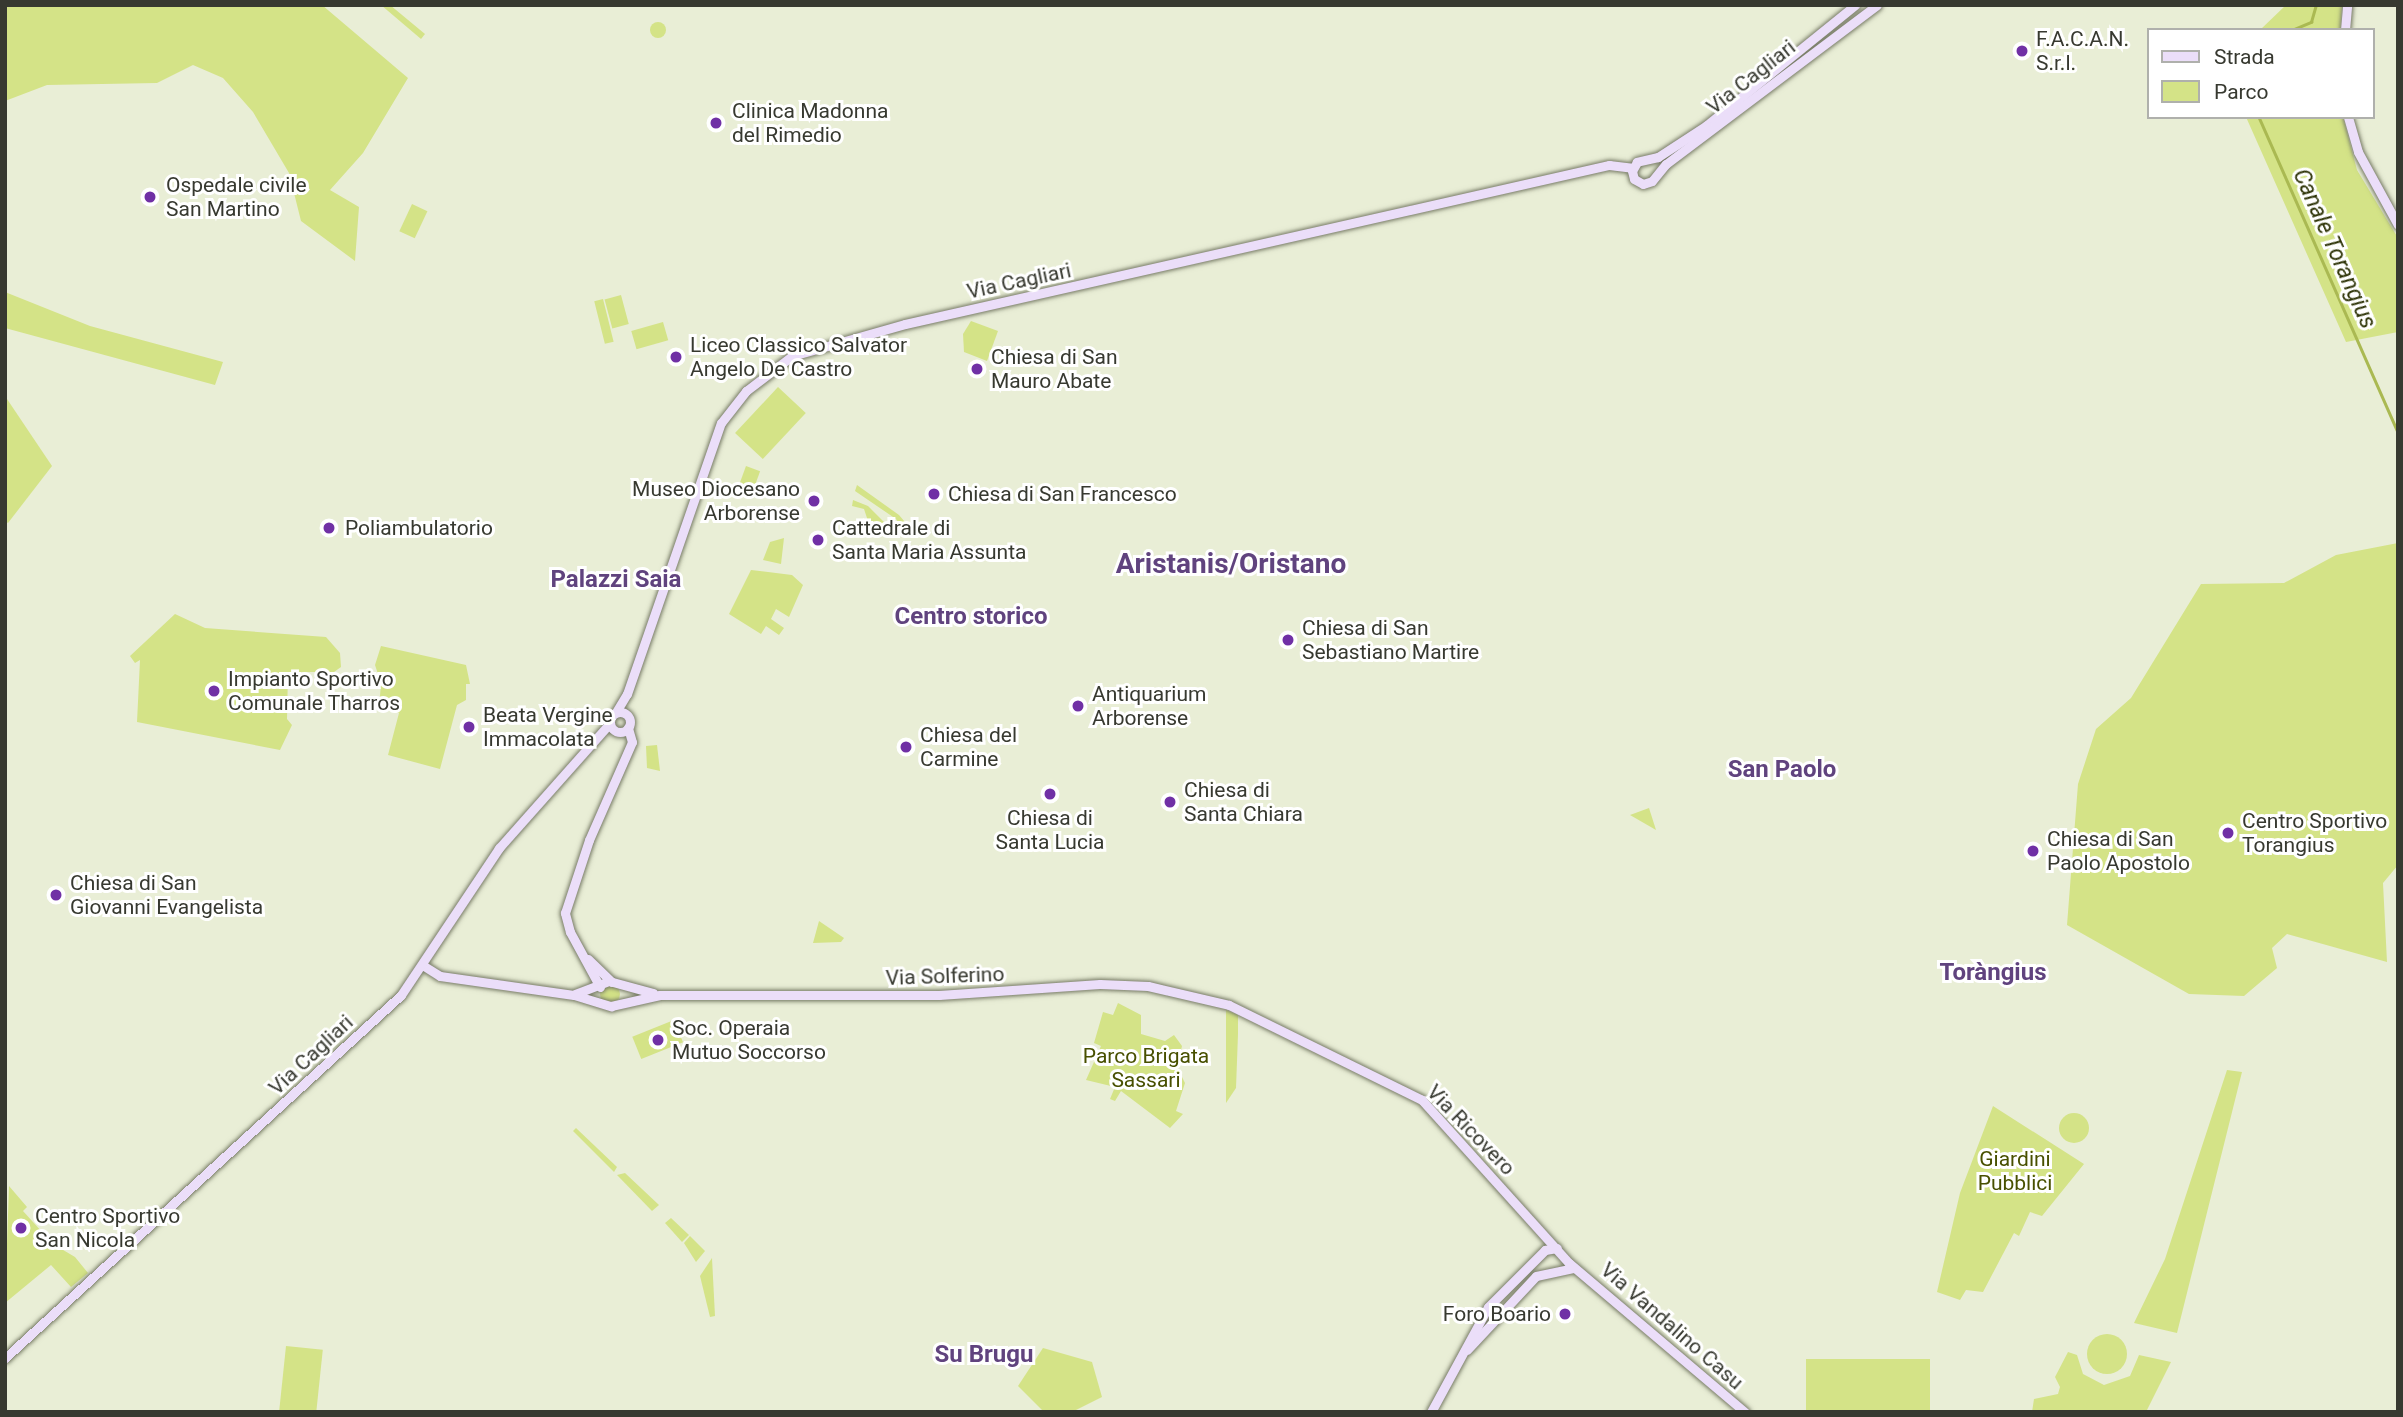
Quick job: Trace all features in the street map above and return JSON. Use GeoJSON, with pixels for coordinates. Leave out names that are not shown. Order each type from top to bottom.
{"type":"FeatureCollection","features":[{"type":"Feature","properties":{"kind":"main road","name":"Via Cagliari"},"geometry":{"type":"LineString","coordinates":[[1645,160],[1661,155],[1707,125],[1855,5]]}},
{"type":"Feature","properties":{"kind":"main road"},"geometry":{"type":"LineString","coordinates":[[2345,28],[2347,5]]}},
{"type":"Feature","properties":{"kind":"main road","name":"Via Cagliari"},"geometry":{"type":"LineString","coordinates":[[1656,175],[1870,6]]}},
{"type":"Feature","properties":{"kind":"main road"},"geometry":{"type":"LineString","coordinates":[[2349,119],[2358,152],[2398,225]]}},
{"type":"Feature","properties":{"kind":"main road"},"geometry":{"type":"LineString","coordinates":[[1645,160],[1652,163],[1656,175],[1650,183],[1639,184],[1633,177],[1632,168],[1645,160]]}},
{"type":"Feature","properties":{"kind":"main road","name":"Via Cagliari"},"geometry":{"type":"LineString","coordinates":[[5,1357],[324,1068],[401,995],[424,966],[499,848],[599,740],[627,695],[721,423],[746,391],[792,356],[905,324],[1609,165],[1632,168]]}},
{"type":"Feature","properties":{"kind":"main road","name":"Via Cagliari"},"geometry":{"type":"LineString","coordinates":[[599,740],[622,731],[628,716],[627,695]]}},
{"type":"Feature","properties":{"kind":"main road"},"geometry":{"type":"LineString","coordinates":[[616,712],[628,716]]}},
{"type":"Feature","properties":{"kind":"main road"},"geometry":{"type":"LineString","coordinates":[[424,966],[440,976],[600,1001],[599,988],[565,913],[589,840],[628,751],[622,731],[609,724]]}},
{"type":"Feature","properties":{"kind":"main road"},"geometry":{"type":"LineString","coordinates":[[583,955],[616,984],[621,1000]]}},
{"type":"Feature","properties":{"kind":"main road"},"geometry":{"type":"LineString","coordinates":[[573,995],[616,984]]}},
{"type":"Feature","properties":{"kind":"main road","name":"Via Solferino"},"geometry":{"type":"LineString","coordinates":[[616,984],[660,995]]}},
{"type":"Feature","properties":{"kind":"main road","name":"Via Solferino"},"geometry":{"type":"LineString","coordinates":[[600,1001],[611,1006],[621,1000],[660,995],[939,995],[1131,984],[1229,1005],[1281,1032]]}},
{"type":"Feature","properties":{"kind":"main road","name":"Via Ricovero"},"geometry":{"type":"LineString","coordinates":[[1281,1032],[1422,1100],[1554,1247]]}},
{"type":"Feature","properties":{"kind":"main road"},"geometry":{"type":"LineString","coordinates":[[1432,1412],[1452,1367],[1501,1293],[1541,1254],[1554,1247]]}},
{"type":"Feature","properties":{"kind":"main road","name":"Via Vandalino Casu"},"geometry":{"type":"LineString","coordinates":[[1554,1247],[1563,1263],[1574,1268],[1745,1412]]}},
{"type":"Feature","properties":{"kind":"main road"},"geometry":{"type":"LineString","coordinates":[[1541,1254],[1541,1264],[1548,1271]]}},
{"type":"Feature","properties":{"kind":"main road"},"geometry":{"type":"LineString","coordinates":[[1452,1367],[1510,1301],[1548,1271],[1563,1263]]}},
{"type":"Feature","properties":{"kind":"green space"},"geometry":{"type":"Polygon","coordinates":[[[5,5],[322,5],[408,78],[363,153],[330,190],[359,207],[355,261],[301,221],[289,173],[253,112],[223,78],[193,65],[157,83],[47,85],[5,101],[5,5]]]}},
{"type":"Feature","properties":{"kind":"green space"},"geometry":{"type":"Polygon","coordinates":[[[381,5],[390,5],[425,34],[421,39],[381,5]]]}},
{"type":"Feature","properties":{"kind":"green space"},"geometry":{"type":"Polygon","coordinates":[[[2286,5],[2342,5],[2340,28],[2262,28],[2286,5]]]}},
{"type":"Feature","properties":{"kind":"green space"},"geometry":{"type":"Polygon","coordinates":[[[658,22],[664,24],[664,36],[658,38],[652,36],[650,30],[652,24],[658,22]]]}},
{"type":"Feature","properties":{"kind":"green space"},"geometry":{"type":"Polygon","coordinates":[[[2247,119],[2344,119],[2357,170],[2398,238],[2398,332],[2346,342],[2247,119]]]}},
{"type":"Feature","properties":{"kind":"green space"},"geometry":{"type":"Polygon","coordinates":[[[412,204],[427,211],[415,238],[399,231],[412,204]]]}},
{"type":"Feature","properties":{"kind":"green space"},"geometry":{"type":"Polygon","coordinates":[[[5,292],[90,326],[223,362],[215,385],[5,328],[5,292]]]}},
{"type":"Feature","properties":{"kind":"green space"},"geometry":{"type":"Polygon","coordinates":[[[621,295],[629,324],[612,328],[605,299],[621,295]]]}},
{"type":"Feature","properties":{"kind":"green space"},"geometry":{"type":"Polygon","coordinates":[[[603,299],[614,342],[605,344],[594,301],[603,299]]]}},
{"type":"Feature","properties":{"kind":"green space"},"geometry":{"type":"Polygon","coordinates":[[[971,321],[998,331],[987,361],[964,352],[963,334],[971,321]]]}},
{"type":"Feature","properties":{"kind":"green space"},"geometry":{"type":"Polygon","coordinates":[[[663,322],[668,340],[637,349],[631,331],[663,322]]]}},
{"type":"Feature","properties":{"kind":"green space"},"geometry":{"type":"Polygon","coordinates":[[[778,387],[806,413],[763,459],[735,433],[778,387]]]}},
{"type":"Feature","properties":{"kind":"green space"},"geometry":{"type":"Polygon","coordinates":[[[5,396],[52,466],[8,523],[5,521],[5,396]]]}},
{"type":"Feature","properties":{"kind":"green space"},"geometry":{"type":"Polygon","coordinates":[[[746,466],[760,471],[751,497],[736,492],[746,466]]]}},
{"type":"Feature","properties":{"kind":"green space"},"geometry":{"type":"Polygon","coordinates":[[[857,485],[899,515],[910,528],[904,532],[896,519],[855,491],[857,485]]]}},
{"type":"Feature","properties":{"kind":"green space"},"geometry":{"type":"Polygon","coordinates":[[[853,500],[868,506],[885,523],[877,531],[871,530],[864,509],[852,506],[853,500]]]}},
{"type":"Feature","properties":{"kind":"green space"},"geometry":{"type":"Polygon","coordinates":[[[784,538],[781,564],[763,560],[770,542],[784,538]]]}},
{"type":"Feature","properties":{"kind":"green space","name":"Centro Sportivo Torangius"},"geometry":{"type":"Polygon","coordinates":[[[2398,543],[2398,865],[2383,883],[2387,962],[2287,934],[2272,948],[2277,968],[2244,996],[2189,994],[2067,925],[2078,784],[2096,729],[2131,698],[2201,584],[2284,583],[2336,555],[2398,543]]]}},
{"type":"Feature","properties":{"kind":"green space"},"geometry":{"type":"Polygon","coordinates":[[[751,570],[792,575],[803,585],[789,617],[776,609],[771,619],[784,628],[779,635],[766,626],[761,634],[729,614],[751,570]]]}},
{"type":"Feature","properties":{"kind":"green space","name":"Impianto Sportivo Comunale Tharros"},"geometry":{"type":"Polygon","coordinates":[[[175,614],[205,628],[326,637],[340,653],[341,667],[334,672],[288,672],[287,719],[292,725],[280,750],[137,722],[140,660],[135,663],[130,656],[175,614]]]}},
{"type":"Feature","properties":{"kind":"green space"},"geometry":{"type":"Polygon","coordinates":[[[381,646],[466,665],[470,684],[466,684],[466,700],[457,705],[440,769],[388,755],[399,713],[379,709],[381,683],[375,665],[381,646]]]}},
{"type":"Feature","properties":{"kind":"green space"},"geometry":{"type":"Polygon","coordinates":[[[657,745],[660,771],[647,768],[646,746],[657,745]]]}},
{"type":"Feature","properties":{"kind":"green space"},"geometry":{"type":"Polygon","coordinates":[[[1649,808],[1656,830],[1630,815],[1649,808]]]}},
{"type":"Feature","properties":{"kind":"green space"},"geometry":{"type":"Polygon","coordinates":[[[819,921],[844,938],[841,942],[813,943],[819,921]]]}},
{"type":"Feature","properties":{"kind":"green space"},"geometry":{"type":"Polygon","coordinates":[[[610,984],[617,987],[620,994],[617,1001],[610,1004],[603,1001],[600,994],[603,987],[610,984]]]}},
{"type":"Feature","properties":{"kind":"green space","name":"Parco Brigata Sassari"},"geometry":{"type":"Polygon","coordinates":[[[1118,1003],[1141,1015],[1141,1034],[1165,1041],[1174,1035],[1182,1046],[1177,1067],[1185,1083],[1176,1111],[1183,1114],[1170,1128],[1121,1091],[1115,1101],[1110,1099],[1115,1087],[1086,1080],[1101,1046],[1094,1043],[1103,1012],[1113,1015],[1118,1003]]]}},
{"type":"Feature","properties":{"kind":"green space"},"geometry":{"type":"Polygon","coordinates":[[[1226,1010],[1238,1015],[1238,1034],[1236,1088],[1226,1103],[1226,1010]]]}},
{"type":"Feature","properties":{"kind":"green space","name":"Soc. Operaia Mutuo Soccorso"},"geometry":{"type":"Polygon","coordinates":[[[674,1020],[683,1042],[641,1059],[632,1037],[674,1020]]]}},
{"type":"Feature","properties":{"kind":"green space"},"geometry":{"type":"Polygon","coordinates":[[[2227,1070],[2242,1072],[2177,1333],[2134,1323],[2165,1259],[2227,1070]]]}},
{"type":"Feature","properties":{"kind":"green space","name":"Giardini Pubblici"},"geometry":{"type":"Polygon","coordinates":[[[1993,1106],[2084,1164],[2042,1216],[2030,1212],[2019,1236],[2014,1233],[1983,1292],[1966,1290],[1960,1300],[1937,1292],[1960,1193],[1993,1106]]]}},
{"type":"Feature","properties":{"kind":"green space"},"geometry":{"type":"Polygon","coordinates":[[[2074,1113],[2085,1117],[2089,1128],[2085,1139],[2074,1143],[2063,1139],[2059,1128],[2063,1117],[2074,1113]]]}},
{"type":"Feature","properties":{"kind":"green space"},"geometry":{"type":"Polygon","coordinates":[[[576,1128],[617,1167],[614,1172],[573,1131],[576,1128]]]}},
{"type":"Feature","properties":{"kind":"green space"},"geometry":{"type":"Polygon","coordinates":[[[625,1173],[659,1205],[652,1211],[617,1175],[625,1173]]]}},
{"type":"Feature","properties":{"kind":"green space"},"geometry":{"type":"Polygon","coordinates":[[[9,1186],[27,1207],[23,1211],[53,1244],[75,1257],[88,1273],[71,1287],[51,1265],[5,1303],[9,1186]]]}},
{"type":"Feature","properties":{"kind":"green space"},"geometry":{"type":"Polygon","coordinates":[[[671,1218],[689,1235],[682,1242],[665,1223],[671,1218]]]}},
{"type":"Feature","properties":{"kind":"green space"},"geometry":{"type":"Polygon","coordinates":[[[690,1236],[705,1251],[696,1262],[684,1243],[690,1236]]]}},
{"type":"Feature","properties":{"kind":"green space"},"geometry":{"type":"Polygon","coordinates":[[[712,1258],[715,1316],[710,1317],[700,1276],[712,1258]]]}},
{"type":"Feature","properties":{"kind":"green space"},"geometry":{"type":"Polygon","coordinates":[[[2107,1334],[2121,1340],[2127,1354],[2121,1368],[2107,1374],[2093,1368],[2087,1354],[2093,1340],[2107,1334]]]}},
{"type":"Feature","properties":{"kind":"green space"},"geometry":{"type":"Polygon","coordinates":[[[286,1346],[323,1350],[316,1412],[279,1412],[286,1346]]]}},
{"type":"Feature","properties":{"kind":"green space"},"geometry":{"type":"Polygon","coordinates":[[[1043,1348],[1092,1362],[1102,1397],[1072,1412],[1044,1412],[1018,1386],[1043,1348]]]}},
{"type":"Feature","properties":{"kind":"green space"},"geometry":{"type":"Polygon","coordinates":[[[2068,1352],[2077,1355],[2083,1374],[2104,1385],[2130,1376],[2139,1355],[2171,1362],[2146,1412],[2032,1412],[2034,1399],[2058,1394],[2060,1387],[2055,1377],[2068,1352]]]}},
{"type":"Feature","properties":{"kind":"green space"},"geometry":{"type":"Polygon","coordinates":[[[1806,1359],[1930,1359],[1930,1412],[1806,1412],[1806,1359]]]}},
{"type":"Feature","properties":{"kind":"waterway","name":"Canale Torangius"},"geometry":{"type":"LineString","coordinates":[[2297,28],[2311,22],[2316,5]]}},
{"type":"Feature","properties":{"kind":"waterway","name":"Canale Torangius"},"geometry":{"type":"LineString","coordinates":[[2260,119],[2398,432]]}},
{"type":"Feature","properties":{"kind":"place","name":"F.A.C.A.N. S.r.l."},"geometry":{"type":"Point","coordinates":[2022,51]}},
{"type":"Feature","properties":{"kind":"place","name":"Clinica Madonna del Rimedio"},"geometry":{"type":"Point","coordinates":[716,123]}},
{"type":"Feature","properties":{"kind":"place","name":"Ospedale civile San Martino"},"geometry":{"type":"Point","coordinates":[150,197]}},
{"type":"Feature","properties":{"kind":"place","name":"Liceo Classico Salvator Angelo De Castro"},"geometry":{"type":"Point","coordinates":[676,357]}},
{"type":"Feature","properties":{"kind":"place","name":"Chiesa di San Mauro Abate"},"geometry":{"type":"Point","coordinates":[977,369]}},
{"type":"Feature","properties":{"kind":"place","name":"Chiesa di San Francesco"},"geometry":{"type":"Point","coordinates":[934,494]}},
{"type":"Feature","properties":{"kind":"place","name":"Museo Diocesano Arborense"},"geometry":{"type":"Point","coordinates":[814,501]}},
{"type":"Feature","properties":{"kind":"place","name":"Poliambulatorio"},"geometry":{"type":"Point","coordinates":[329,528]}},
{"type":"Feature","properties":{"kind":"place","name":"Cattedrale di Santa Maria Assunta"},"geometry":{"type":"Point","coordinates":[818,540]}},
{"type":"Feature","properties":{"kind":"place","name":"Chiesa di San Sebastiano Martire"},"geometry":{"type":"Point","coordinates":[1288,640]}},
{"type":"Feature","properties":{"kind":"place","name":"Impianto Sportivo Comunale Tharros"},"geometry":{"type":"Point","coordinates":[214,691]}},
{"type":"Feature","properties":{"kind":"place","name":"Antiquarium Arborense"},"geometry":{"type":"Point","coordinates":[1078,706]}},
{"type":"Feature","properties":{"kind":"place","name":"Beata Vergine Immacolata"},"geometry":{"type":"Point","coordinates":[469,727]}},
{"type":"Feature","properties":{"kind":"place","name":"Chiesa del Carmine"},"geometry":{"type":"Point","coordinates":[906,747]}},
{"type":"Feature","properties":{"kind":"place","name":"Chiesa di Santa Lucia"},"geometry":{"type":"Point","coordinates":[1050,794]}},
{"type":"Feature","properties":{"kind":"place","name":"Chiesa di Santa Chiara"},"geometry":{"type":"Point","coordinates":[1170,802]}},
{"type":"Feature","properties":{"kind":"place","name":"Centro Sportivo Torangius"},"geometry":{"type":"Point","coordinates":[2228,833]}},
{"type":"Feature","properties":{"kind":"place","name":"Chiesa di San Paolo Apostolo"},"geometry":{"type":"Point","coordinates":[2033,851]}},
{"type":"Feature","properties":{"kind":"place","name":"Chiesa di San Giovanni Evangelista"},"geometry":{"type":"Point","coordinates":[56,895]}},
{"type":"Feature","properties":{"kind":"place","name":"Soc. Operaia Mutuo Soccorso"},"geometry":{"type":"Point","coordinates":[658,1040]}},
{"type":"Feature","properties":{"kind":"place","name":"Centro Sportivo San Nicola"},"geometry":{"type":"Point","coordinates":[21,1228]}},
{"type":"Feature","properties":{"kind":"place","name":"Foro Boario"},"geometry":{"type":"Point","coordinates":[1565,1314]}},
{"type":"Feature","properties":{"kind":"district","name":"Aristanis/Oristano"},"geometry":{"type":"Point","coordinates":[1231,564]}},
{"type":"Feature","properties":{"kind":"district","name":"Palazzi Saia"},"geometry":{"type":"Point","coordinates":[616,580]}},
{"type":"Feature","properties":{"kind":"district","name":"Centro storico"},"geometry":{"type":"Point","coordinates":[971,617]}},
{"type":"Feature","properties":{"kind":"district","name":"San Paolo"},"geometry":{"type":"Point","coordinates":[1782,770]}},
{"type":"Feature","properties":{"kind":"district","name":"Toràngius"},"geometry":{"type":"Point","coordinates":[1993,973]}},
{"type":"Feature","properties":{"kind":"district","name":"Su Brugu"},"geometry":{"type":"Point","coordinates":[984,1355]}}]}
